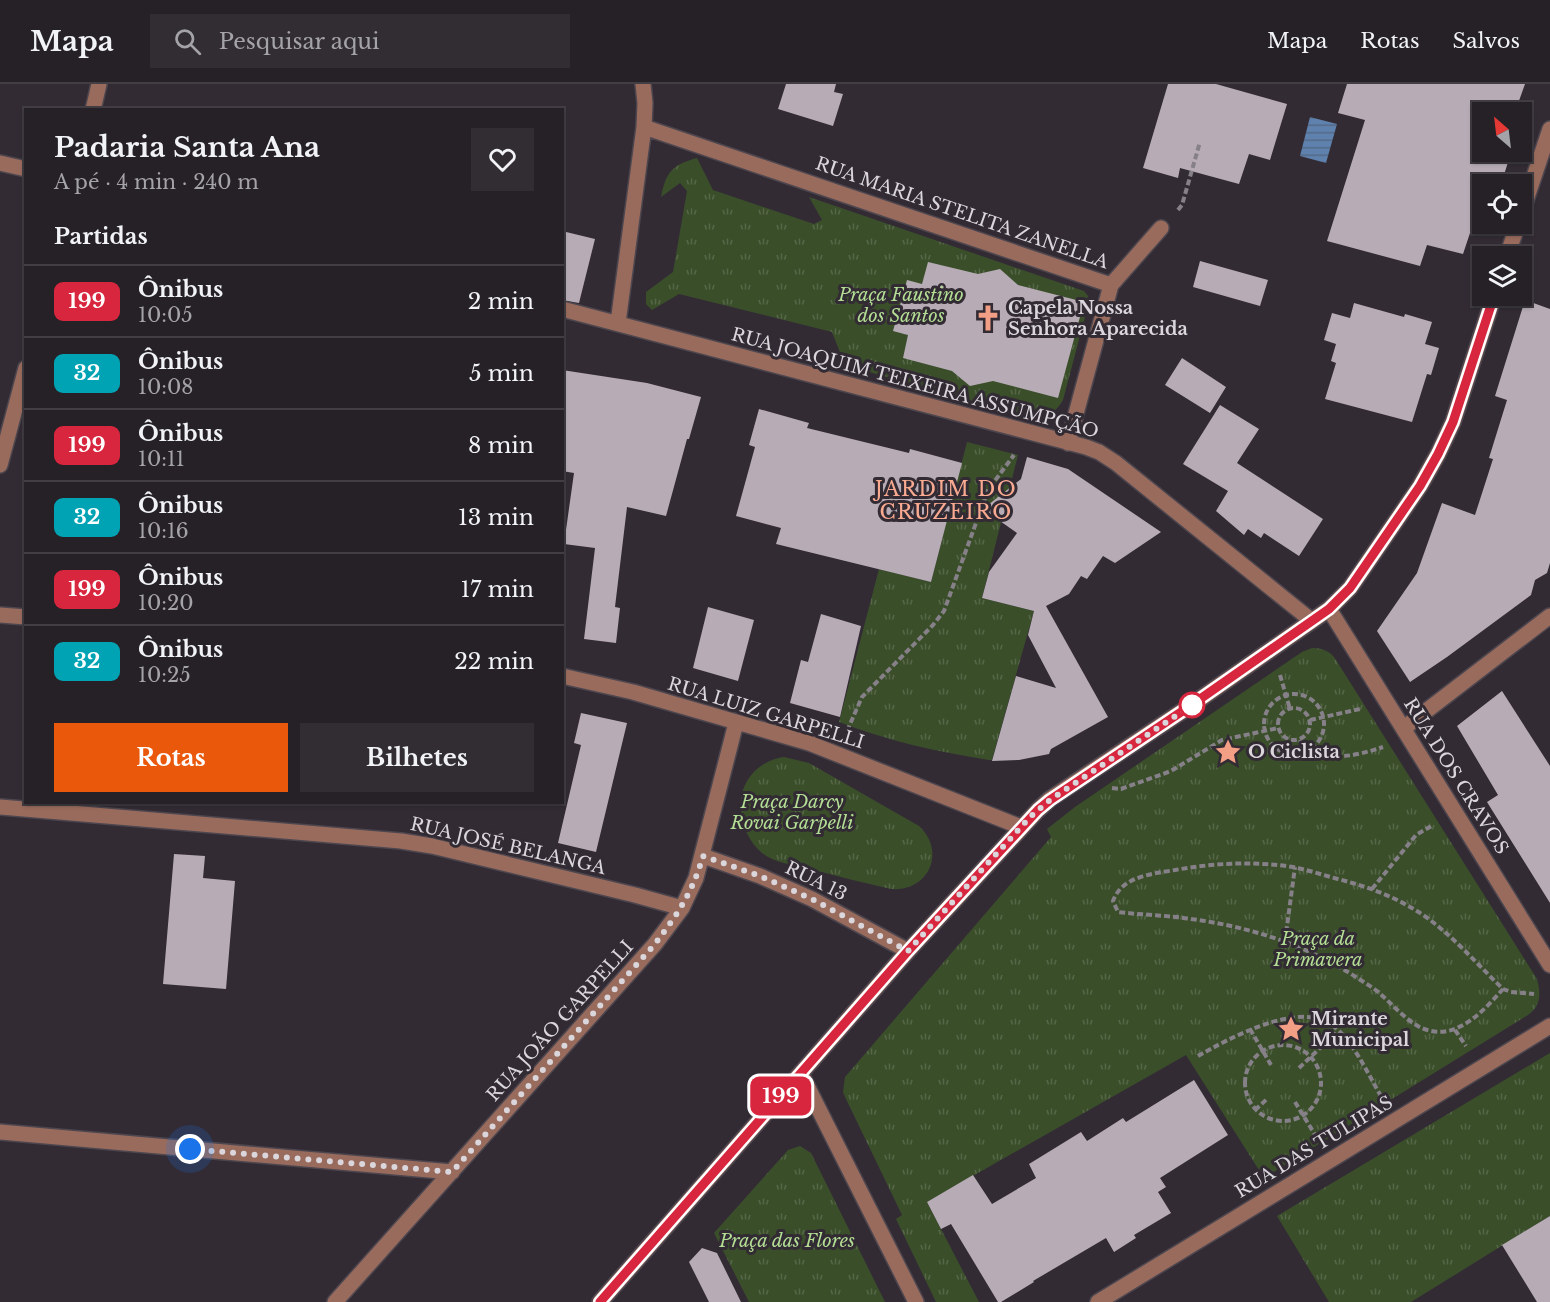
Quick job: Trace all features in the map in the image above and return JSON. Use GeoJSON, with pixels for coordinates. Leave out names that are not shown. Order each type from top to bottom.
{"type":"FeatureCollection","features":[{"type":"Feature","properties":{"kind":"street"},"geometry":{"type":"LineString","coordinates":[[93,108],[99,84]]}},
{"type":"Feature","properties":{"kind":"street"},"geometry":{"type":"LineString","coordinates":[[618,323],[644,127],[643,84]]}},
{"type":"Feature","properties":{"kind":"street","name":"RUA MARIA STELITA ZANELLA"},"geometry":{"type":"LineString","coordinates":[[644,127],[1112,285],[1068,442]]}},
{"type":"Feature","properties":{"kind":"street"},"geometry":{"type":"LineString","coordinates":[[1532,182],[1550,129]]}},
{"type":"Feature","properties":{"kind":"street"},"geometry":{"type":"LineString","coordinates":[[0,163],[24,169]]}},
{"type":"Feature","properties":{"kind":"street"},"geometry":{"type":"LineString","coordinates":[[1112,285],[1161,228]]}},
{"type":"Feature","properties":{"kind":"street"},"geometry":{"type":"LineString","coordinates":[[600,1302],[908,951],[1021,827],[1050,800],[1329,609],[1350,588],[1420,486],[1438,454],[1453,422],[1491,306]]}},
{"type":"Feature","properties":{"kind":"street","name":"RUA JOAQUIM TEIXEIRA ASSUMPÇÃO"},"geometry":{"type":"LineString","coordinates":[[564,310],[1099,452],[1116,463],[1312,621]]}},
{"type":"Feature","properties":{"kind":"street"},"geometry":{"type":"LineString","coordinates":[[0,465],[24,375]]}},
{"type":"Feature","properties":{"kind":"street","name":"RUA DOS CRAVOS"},"geometry":{"type":"LineString","coordinates":[[1329,609],[1550,965]]}},
{"type":"Feature","properties":{"kind":"street"},"geometry":{"type":"LineString","coordinates":[[0,615],[24,617]]}},
{"type":"Feature","properties":{"kind":"street"},"geometry":{"type":"LineString","coordinates":[[1404,728],[1550,616]]}},
{"type":"Feature","properties":{"kind":"street","name":"RUA LUIZ GARPELLI"},"geometry":{"type":"LineString","coordinates":[[564,676],[633,693],[809,744],[1021,827]]}},
{"type":"Feature","properties":{"kind":"street","name":"RUA JOÃO GARPELLI"},"geometry":{"type":"LineString","coordinates":[[335,1302],[655,944],[682,908],[703,856],[736,723]]}},
{"type":"Feature","properties":{"kind":"street","name":"RUA JOSÉ BELANGA"},"geometry":{"type":"LineString","coordinates":[[0,807],[422,844],[682,908]]}},
{"type":"Feature","properties":{"kind":"street","name":"RUA 13"},"geometry":{"type":"LineString","coordinates":[[703,856],[760,876],[812,899],[908,951]]}},
{"type":"Feature","properties":{"kind":"street","name":"RUA DAS TULIPAS"},"geometry":{"type":"LineString","coordinates":[[1098,1302],[1550,1026]]}},
{"type":"Feature","properties":{"kind":"street"},"geometry":{"type":"LineString","coordinates":[[801,1074],[916,1302]]}},
{"type":"Feature","properties":{"kind":"street"},"geometry":{"type":"LineString","coordinates":[[0,1132],[452,1172]]}},
{"type":"Feature","properties":{"kind":"path"},"geometry":{"type":"LineString","coordinates":[[1161,228],[1182,205],[1200,142]]}},
{"type":"Feature","properties":{"kind":"path"},"geometry":{"type":"LineString","coordinates":[[840,755],[849,726],[862,697],[933,625],[944,610],[987,490],[1014,454],[1021,430]]}},
{"type":"Feature","properties":{"kind":"path"},"geometry":{"type":"LineString","coordinates":[[1280,675],[1290,709]]}},
{"type":"Feature","properties":{"kind":"path"},"geometry":{"type":"LineString","coordinates":[[1304,753],[1318,743],[1323,735],[1324,718],[1314,701],[1296,694],[1286,695],[1278,699],[1266,713],[1264,731],[1268,741],[1284,753],[1294,755],[1304,753],[1339,758],[1356,756],[1383,747]]}},
{"type":"Feature","properties":{"kind":"path"},"geometry":{"type":"LineString","coordinates":[[1290,709],[1300,709],[1308,715],[1310,720],[1308,732],[1300,740],[1289,740],[1280,733],[1278,728],[1280,716],[1290,709]]}},
{"type":"Feature","properties":{"kind":"path"},"geometry":{"type":"LineString","coordinates":[[1310,720],[1360,709]]}},
{"type":"Feature","properties":{"kind":"path"},"geometry":{"type":"LineString","coordinates":[[1093,771],[1105,787],[1121,789],[1171,771],[1222,740],[1278,728]]}},
{"type":"Feature","properties":{"kind":"path"},"geometry":{"type":"LineString","coordinates":[[1300,740],[1304,753]]}},
{"type":"Feature","properties":{"kind":"path"},"geometry":{"type":"LineString","coordinates":[[1371,889],[1416,835],[1433,825]]}},
{"type":"Feature","properties":{"kind":"path"},"geometry":{"type":"LineString","coordinates":[[1503,989],[1483,1010],[1455,1030],[1432,1032],[1416,1025],[1373,989],[1330,962],[1285,941],[1245,929],[1191,919],[1118,912],[1113,901],[1116,893],[1127,882],[1153,874],[1221,864],[1253,863],[1295,867],[1371,889],[1392,898],[1425,916],[1460,945],[1503,989],[1534,994]]}},
{"type":"Feature","properties":{"kind":"path"},"geometry":{"type":"LineString","coordinates":[[1285,941],[1295,867]]}},
{"type":"Feature","properties":{"kind":"path"},"geometry":{"type":"LineString","coordinates":[[1198,1056],[1250,1029],[1270,1022],[1307,1017],[1323,1020],[1338,1031],[1349,1044],[1382,1098]]}},
{"type":"Feature","properties":{"kind":"path"},"geometry":{"type":"LineString","coordinates":[[1250,1029],[1271,1065]]}},
{"type":"Feature","properties":{"kind":"path"},"geometry":{"type":"LineString","coordinates":[[1455,1030],[1466,1046]]}},
{"type":"Feature","properties":{"kind":"path"},"geometry":{"type":"LineString","coordinates":[[1299,1068],[1338,1031]]}},
{"type":"Feature","properties":{"kind":"path"},"geometry":{"type":"LineString","coordinates":[[1275,1046],[1288,1046],[1300,1050],[1311,1058],[1317,1066],[1321,1088],[1311,1108],[1303,1115],[1291,1120],[1279,1121],[1266,1118],[1255,1110],[1249,1101],[1245,1079],[1254,1058],[1275,1046]]}},
{"type":"Feature","properties":{"kind":"path"},"geometry":{"type":"LineString","coordinates":[[1255,1110],[1267,1099]]}},
{"type":"Feature","properties":{"kind":"path"},"geometry":{"type":"LineString","coordinates":[[1295,1102],[1317,1138]]}},
{"type":"Feature","properties":{"kind":"green space","name":"Praça Faustino dos Santos"},"geometry":{"type":"Polygon","coordinates":[[[697,158],[713,190],[814,224],[822,220],[809,197],[1084,291],[1089,302],[1063,400],[1047,416],[1033,419],[845,365],[832,332],[679,294],[652,310],[646,304],[646,292],[673,272],[687,191],[680,183],[661,197],[665,181],[676,167],[697,158]]]}},
{"type":"Feature","properties":{"kind":"green space"},"geometry":{"type":"Polygon","coordinates":[[[967,442],[1018,455],[982,598],[1034,611],[992,760],[913,745],[839,722],[879,569],[931,582],[967,442]]]}},
{"type":"Feature","properties":{"kind":"green space","name":"Praça da Primavera"},"geometry":{"type":"Polygon","coordinates":[[[1312,648],[1326,651],[1334,657],[1537,979],[1538,1003],[1528,1015],[1264,1178],[1186,1055],[927,1202],[979,1302],[936,1302],[896,1219],[902,1215],[843,1092],[845,1077],[1051,837],[1047,829],[1075,807],[1302,652],[1312,648]]]}},
{"type":"Feature","properties":{"kind":"green space","name":"Praça Darcy Rovai Garpelli"},"geometry":{"type":"Polygon","coordinates":[[[784,757],[809,763],[919,826],[932,847],[932,858],[924,877],[904,888],[891,889],[785,863],[762,853],[747,832],[741,815],[741,798],[746,783],[754,772],[771,761],[784,757]]]}},
{"type":"Feature","properties":{"kind":"green space"},"geometry":{"type":"Polygon","coordinates":[[[1550,1053],[1550,1216],[1411,1302],[1329,1302],[1277,1216],[1550,1053]]]}},
{"type":"Feature","properties":{"kind":"green space","name":"Praça das Flores"},"geometry":{"type":"Polygon","coordinates":[[[800,1146],[811,1153],[885,1302],[749,1302],[714,1233],[788,1150],[800,1146]]]}},
{"type":"Feature","properties":{"kind":"water"},"geometry":{"type":"Polygon","coordinates":[[[1310,117],[1337,124],[1326,163],[1300,156],[1310,117]]]}},
{"type":"Feature","properties":{"kind":"building"},"geometry":{"type":"Polygon","coordinates":[[[786,84],[836,84],[834,92],[843,94],[833,126],[778,109],[786,84]]]}},
{"type":"Feature","properties":{"kind":"building"},"geometry":{"type":"Polygon","coordinates":[[[1168,84],[1216,84],[1287,104],[1270,160],[1249,154],[1239,184],[1180,168],[1178,178],[1143,168],[1168,84]]]}},
{"type":"Feature","properties":{"kind":"building"},"geometry":{"type":"Polygon","coordinates":[[[1347,84],[1525,84],[1519,102],[1472,102],[1472,162],[1508,162],[1504,174],[1472,174],[1472,227],[1463,254],[1427,245],[1420,266],[1327,241],[1365,120],[1338,113],[1347,84]]]}},
{"type":"Feature","properties":{"kind":"building"},"geometry":{"type":"Polygon","coordinates":[[[564,231],[595,239],[579,303],[564,300],[564,231]]]}},
{"type":"Feature","properties":{"kind":"building"},"geometry":{"type":"Polygon","coordinates":[[[1200,261],[1268,280],[1260,306],[1193,287],[1200,261]]]}},
{"type":"Feature","properties":{"kind":"building","name":"Capela Nossa Senhora Aparecida"},"geometry":{"type":"Polygon","coordinates":[[[928,262],[978,274],[1000,269],[1018,285],[1084,302],[1058,398],[993,381],[970,386],[952,371],[903,358],[908,335],[893,331],[907,280],[922,284],[928,262]]]}},
{"type":"Feature","properties":{"kind":"building"},"geometry":{"type":"Polygon","coordinates":[[[1354,303],[1432,322],[1425,344],[1439,348],[1431,375],[1427,374],[1412,422],[1325,399],[1336,363],[1331,361],[1336,344],[1324,340],[1332,313],[1350,318],[1354,303]]]}},
{"type":"Feature","properties":{"kind":"building"},"geometry":{"type":"Polygon","coordinates":[[[1532,303],[1550,309],[1550,563],[1547,573],[1535,580],[1531,595],[1410,682],[1377,631],[1417,573],[1442,503],[1475,515],[1493,459],[1489,458],[1507,400],[1495,396],[1523,306],[1532,306],[1532,303]]]}},
{"type":"Feature","properties":{"kind":"building"},"geometry":{"type":"Polygon","coordinates":[[[1182,358],[1226,387],[1210,413],[1165,385],[1182,358]]]}},
{"type":"Feature","properties":{"kind":"building"},"geometry":{"type":"Polygon","coordinates":[[[564,370],[647,383],[701,397],[666,516],[627,507],[615,607],[620,608],[616,643],[584,639],[595,548],[564,544],[574,473],[564,471],[564,370]]]}},
{"type":"Feature","properties":{"kind":"building"},"geometry":{"type":"Polygon","coordinates":[[[1220,405],[1259,429],[1237,463],[1323,519],[1299,556],[1264,533],[1261,538],[1248,529],[1244,535],[1216,511],[1228,491],[1183,464],[1220,405]]]}},
{"type":"Feature","properties":{"kind":"building"},"geometry":{"type":"Polygon","coordinates":[[[759,409],[809,423],[807,428],[909,453],[910,449],[962,463],[931,582],[776,544],[781,528],[736,516],[755,447],[749,445],[759,409]]]}},
{"type":"Feature","properties":{"kind":"building"},"geometry":{"type":"Polygon","coordinates":[[[1027,457],[1068,469],[1161,532],[1115,563],[1103,556],[1087,579],[1081,576],[1069,594],[1046,606],[1108,717],[1051,749],[1049,754],[1019,760],[992,761],[1016,676],[1056,688],[1028,635],[1034,611],[982,598],[989,572],[1017,533],[983,509],[1021,479],[1027,457]]]}},
{"type":"Feature","properties":{"kind":"building"},"geometry":{"type":"Polygon","coordinates":[[[708,607],[754,620],[738,681],[693,668],[708,607]]]}},
{"type":"Feature","properties":{"kind":"building"},"geometry":{"type":"Polygon","coordinates":[[[821,614],[861,626],[840,717],[790,703],[801,660],[808,662],[821,614]]]}},
{"type":"Feature","properties":{"kind":"building"},"geometry":{"type":"Polygon","coordinates":[[[1502,691],[1550,766],[1550,903],[1487,802],[1498,795],[1457,726],[1502,691]]]}},
{"type":"Feature","properties":{"kind":"building"},"geometry":{"type":"Polygon","coordinates":[[[581,713],[627,723],[596,852],[558,843],[581,745],[574,743],[581,713]]]}},
{"type":"Feature","properties":{"kind":"building"},"geometry":{"type":"Polygon","coordinates":[[[174,854],[205,856],[203,878],[235,881],[226,989],[163,984],[174,854]]]}},
{"type":"Feature","properties":{"kind":"building"},"geometry":{"type":"Polygon","coordinates":[[[1194,1080],[1228,1135],[1160,1178],[1166,1187],[1158,1192],[1171,1213],[1134,1235],[1136,1238],[1114,1252],[1106,1238],[998,1302],[951,1224],[941,1229],[927,1202],[973,1175],[992,1204],[1036,1178],[1029,1164],[1081,1132],[1087,1141],[1123,1118],[1126,1122],[1194,1080]]]}},
{"type":"Feature","properties":{"kind":"building"},"geometry":{"type":"Polygon","coordinates":[[[1550,1216],[1550,1302],[1537,1302],[1502,1245],[1550,1216]]]}},
{"type":"Feature","properties":{"kind":"building"},"geometry":{"type":"Polygon","coordinates":[[[702,1248],[717,1253],[741,1302],[709,1302],[689,1262],[702,1248]]]}},
{"type":"Feature","properties":{"kind":"bus line","name":"199"},"geometry":{"type":"LineString","coordinates":[[600,1302],[908,951],[1030,817],[1050,800],[1329,609],[1350,588],[1420,486],[1438,454],[1453,422],[1491,306]]}},
{"type":"Feature","properties":{"kind":"place","name":"Capela Nossa Senhora Aparecida"},"geometry":{"type":"Point","coordinates":[988,318]}},
{"type":"Feature","properties":{"kind":"place","name":"O Ciclista"},"geometry":{"type":"Point","coordinates":[1228,752]}},
{"type":"Feature","properties":{"kind":"place","name":"Mirante Municipal"},"geometry":{"type":"Point","coordinates":[1291,1029]}},
{"type":"Feature","properties":{"kind":"district","name":"JARDIM DO CRUZEIRO"},"geometry":{"type":"Point","coordinates":[946,500]}},
{"type":"Feature","properties":{"kind":"route"},"geometry":{"type":"LineString","coordinates":[[190,1149],[452,1172],[655,944],[682,908],[703,856],[760,876],[812,899],[908,951],[1030,817],[1050,800],[1192,705]]}}]}
